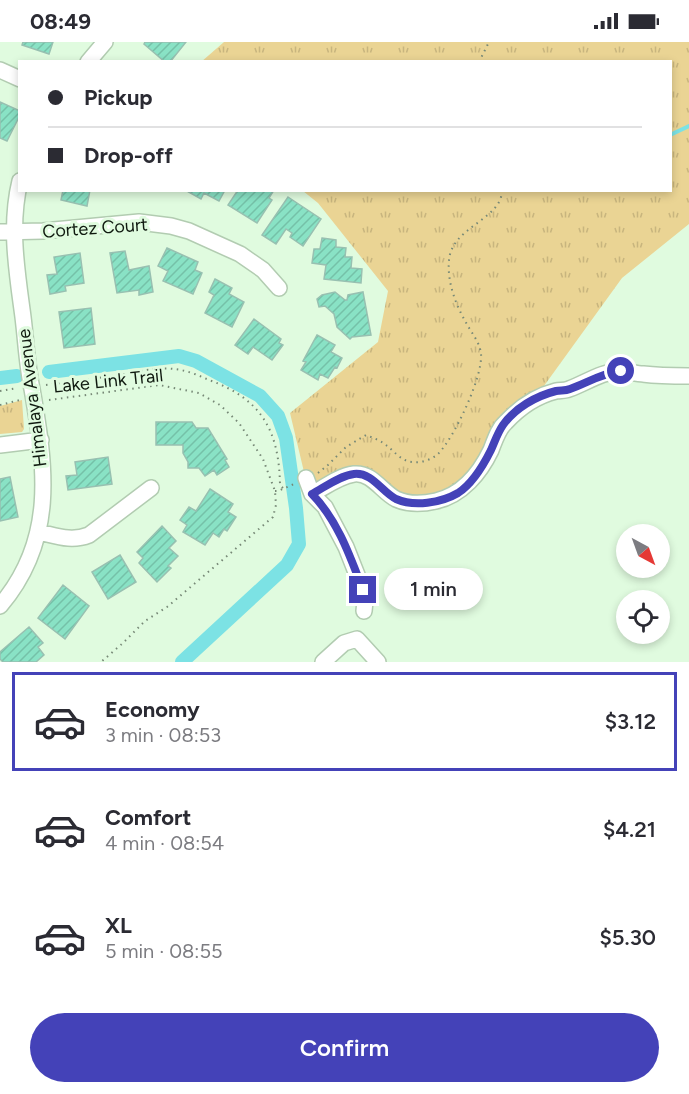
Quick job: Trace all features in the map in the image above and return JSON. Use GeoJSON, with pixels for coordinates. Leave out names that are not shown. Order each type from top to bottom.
{"type":"FeatureCollection","features":[{"type":"Feature","properties":{"kind":"street"},"geometry":{"type":"LineString","coordinates":[[90,60],[105,42]]}},
{"type":"Feature","properties":{"kind":"street"},"geometry":{"type":"LineString","coordinates":[[0,70],[18,78]]}},
{"type":"Feature","properties":{"kind":"street","name":"Himalaya Avenue"},"geometry":{"type":"LineString","coordinates":[[0,606],[23,574],[39,532],[42,513],[41,440],[15,254],[8,232],[18,191]]}},
{"type":"Feature","properties":{"kind":"street","name":"Cortez Court"},"geometry":{"type":"LineString","coordinates":[[8,232],[139,222],[171,226],[189,231],[240,254],[263,270],[279,288]]}},
{"type":"Feature","properties":{"kind":"street"},"geometry":{"type":"LineString","coordinates":[[312,494],[335,481],[354,474],[371,479],[395,498],[403,501],[418,503],[438,501],[465,487],[485,462],[504,423],[526,404],[537,398],[568,390],[610,372],[689,376]]}},
{"type":"Feature","properties":{"kind":"street"},"geometry":{"type":"LineString","coordinates":[[0,445],[41,440]]}},
{"type":"Feature","properties":{"kind":"street"},"geometry":{"type":"LineString","coordinates":[[306,478],[312,494],[329,514],[346,547],[363,590],[366,601],[364,611]]}},
{"type":"Feature","properties":{"kind":"street"},"geometry":{"type":"LineString","coordinates":[[39,532],[70,539],[89,535],[151,488]]}},
{"type":"Feature","properties":{"kind":"street"},"geometry":{"type":"LineString","coordinates":[[323,662],[344,643],[357,639],[378,662]]}},
{"type":"Feature","properties":{"kind":"path"},"geometry":{"type":"LineString","coordinates":[[479,60],[489,42]]}},
{"type":"Feature","properties":{"kind":"path"},"geometry":{"type":"LineString","coordinates":[[306,478],[316,474],[346,447],[366,435],[378,440],[403,459],[411,462],[426,461],[437,455],[446,444],[456,429],[472,392],[480,370],[482,355],[456,302],[449,276],[449,259],[458,237],[491,212],[502,197],[502,192]]}},
{"type":"Feature","properties":{"kind":"path"},"geometry":{"type":"LineString","coordinates":[[0,390],[33,394],[67,383],[154,369],[174,369],[216,382],[235,391],[260,413],[269,426],[275,442],[279,458],[280,485],[284,489],[275,491],[276,505],[273,517],[167,607],[145,621],[100,662]]}},
{"type":"Feature","properties":{"kind":"path","name":"Lake Link Trail"},"geometry":{"type":"LineString","coordinates":[[0,405],[22,400],[33,394],[159,385],[199,393],[220,405],[239,423],[263,459],[275,491]]}},
{"type":"Feature","properties":{"kind":"green space"},"geometry":{"type":"Polygon","coordinates":[[[224,42],[689,42],[689,224],[622,278],[536,397],[493,426],[473,470],[447,493],[412,500],[391,488],[368,470],[359,467],[345,471],[312,493],[304,472],[290,413],[378,342],[388,291],[318,203],[304,192],[672,192],[672,60],[203,60],[224,42]]]}},
{"type":"Feature","properties":{"kind":"green space"},"geometry":{"type":"Polygon","coordinates":[[[22,400],[24,429],[22,432],[0,434],[0,406],[22,400]]]}},
{"type":"Feature","properties":{"kind":"building"},"geometry":{"type":"Polygon","coordinates":[[[23,42],[53,42],[49,54],[22,45],[23,42]]]}},
{"type":"Feature","properties":{"kind":"building"},"geometry":{"type":"Polygon","coordinates":[[[145,42],[186,42],[172,60],[163,60],[144,44],[145,42]]]}},
{"type":"Feature","properties":{"kind":"building"},"geometry":{"type":"Polygon","coordinates":[[[0,102],[18,110],[18,119],[7,141],[0,138],[0,102]]]}},
{"type":"Feature","properties":{"kind":"building"},"geometry":{"type":"Polygon","coordinates":[[[63,192],[90,192],[87,206],[61,200],[63,192]]]}},
{"type":"Feature","properties":{"kind":"building"},"geometry":{"type":"Polygon","coordinates":[[[189,192],[224,192],[219,201],[204,193],[201,199],[189,192]]]}},
{"type":"Feature","properties":{"kind":"building"},"geometry":{"type":"Polygon","coordinates":[[[237,192],[273,192],[269,198],[272,200],[257,223],[228,205],[237,192]]]}},
{"type":"Feature","properties":{"kind":"building"},"geometry":{"type":"Polygon","coordinates":[[[288,197],[321,219],[303,246],[290,237],[292,233],[286,229],[276,244],[262,235],[288,197]]]}},
{"type":"Feature","properties":{"kind":"building"},"geometry":{"type":"Polygon","coordinates":[[[322,238],[336,240],[336,247],[346,248],[345,257],[352,257],[351,268],[362,269],[361,283],[324,279],[326,265],[312,263],[314,249],[320,249],[322,238]]]}},
{"type":"Feature","properties":{"kind":"building"},"geometry":{"type":"Polygon","coordinates":[[[167,248],[198,262],[195,270],[202,273],[193,294],[163,281],[168,271],[158,266],[167,248]]]}},
{"type":"Feature","properties":{"kind":"building"},"geometry":{"type":"Polygon","coordinates":[[[125,251],[129,270],[149,266],[153,292],[139,295],[139,290],[117,293],[110,253],[125,251]]]}},
{"type":"Feature","properties":{"kind":"building"},"geometry":{"type":"Polygon","coordinates":[[[80,253],[84,283],[65,286],[66,291],[50,294],[47,275],[57,274],[54,257],[80,253]]]}},
{"type":"Feature","properties":{"kind":"building"},"geometry":{"type":"Polygon","coordinates":[[[215,279],[232,288],[229,294],[244,302],[232,327],[205,313],[214,295],[209,292],[215,279]]]}},
{"type":"Feature","properties":{"kind":"building"},"geometry":{"type":"Polygon","coordinates":[[[335,292],[347,300],[348,295],[363,292],[371,335],[350,339],[337,327],[334,314],[325,306],[319,307],[317,299],[322,295],[335,292]]]}},
{"type":"Feature","properties":{"kind":"building"},"geometry":{"type":"Polygon","coordinates":[[[91,308],[95,344],[64,348],[59,312],[91,308]]]}},
{"type":"Feature","properties":{"kind":"building"},"geometry":{"type":"Polygon","coordinates":[[[254,319],[281,339],[279,343],[283,345],[272,360],[253,347],[248,354],[235,345],[254,319]]]}},
{"type":"Feature","properties":{"kind":"building"},"geometry":{"type":"Polygon","coordinates":[[[317,335],[335,345],[331,352],[342,358],[328,378],[320,374],[318,380],[301,370],[306,362],[303,361],[317,335]]]}},
{"type":"Feature","properties":{"kind":"building"},"geometry":{"type":"Polygon","coordinates":[[[156,422],[192,422],[196,428],[208,428],[227,459],[225,460],[229,467],[217,475],[214,470],[205,476],[199,468],[188,468],[183,445],[156,445],[156,422]]]}},
{"type":"Feature","properties":{"kind":"building"},"geometry":{"type":"Polygon","coordinates":[[[108,457],[112,484],[68,490],[66,476],[77,475],[75,462],[108,457]]]}},
{"type":"Feature","properties":{"kind":"building"},"geometry":{"type":"Polygon","coordinates":[[[10,477],[18,517],[0,521],[0,479],[10,477]]]}},
{"type":"Feature","properties":{"kind":"building"},"geometry":{"type":"Polygon","coordinates":[[[210,489],[233,504],[228,512],[236,517],[227,531],[224,529],[219,537],[213,533],[205,545],[183,532],[187,525],[180,520],[189,507],[196,511],[210,489]]]}},
{"type":"Feature","properties":{"kind":"building"},"geometry":{"type":"Polygon","coordinates":[[[162,526],[176,541],[169,548],[178,556],[168,566],[171,568],[157,582],[139,563],[143,558],[137,552],[162,526]]]}},
{"type":"Feature","properties":{"kind":"building"},"geometry":{"type":"Polygon","coordinates":[[[120,555],[136,582],[108,599],[92,572],[120,555]]]}},
{"type":"Feature","properties":{"kind":"building"},"geometry":{"type":"Polygon","coordinates":[[[63,585],[89,606],[65,639],[38,618],[63,585]]]}},
{"type":"Feature","properties":{"kind":"building"},"geometry":{"type":"Polygon","coordinates":[[[29,627],[43,643],[38,647],[44,655],[36,662],[3,662],[0,659],[0,652],[29,627]]]}},
{"type":"Feature","properties":{"kind":"waterway"},"geometry":{"type":"LineString","coordinates":[[672,134],[689,126]]}},
{"type":"Feature","properties":{"kind":"waterway"},"geometry":{"type":"LineString","coordinates":[[49,372],[179,356],[196,361],[260,396],[278,416],[286,438],[299,544],[287,565],[182,662]]}},
{"type":"Feature","properties":{"kind":"waterway"},"geometry":{"type":"LineString","coordinates":[[0,378],[17,376]]}},
{"type":"Feature","properties":{"kind":"route"},"geometry":{"type":"LineString","coordinates":[[363,590],[333,520],[325,507],[312,494],[335,481],[354,474],[371,479],[395,498],[410,503],[438,501],[449,497],[459,492],[472,479],[485,462],[504,423],[526,404],[557,391],[568,390],[610,372],[621,371]]}}]}
